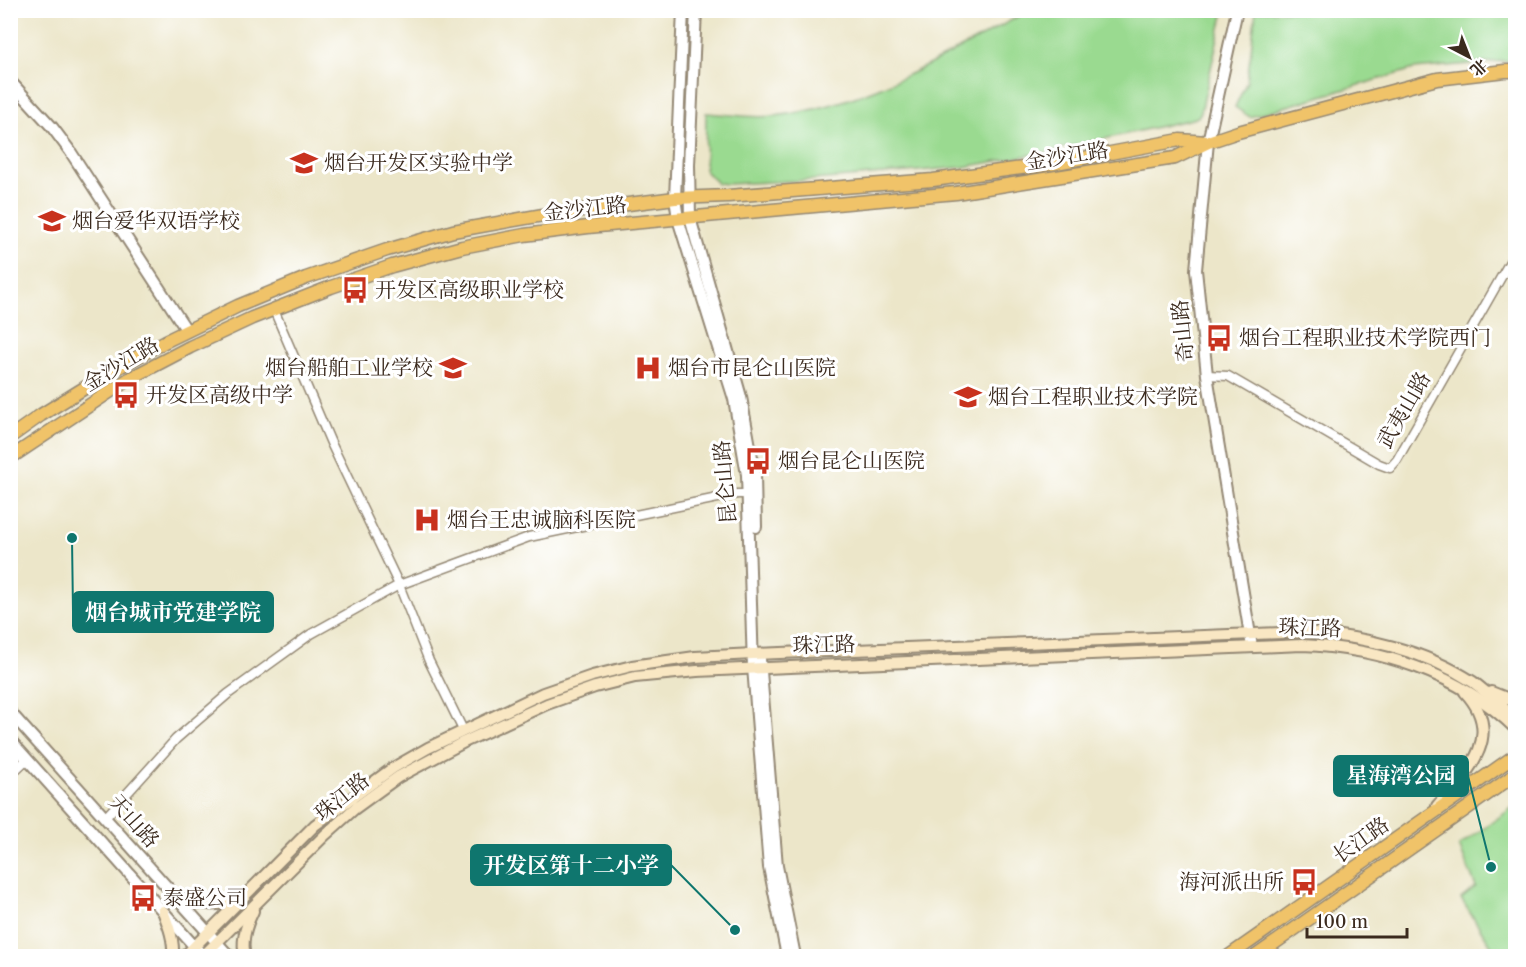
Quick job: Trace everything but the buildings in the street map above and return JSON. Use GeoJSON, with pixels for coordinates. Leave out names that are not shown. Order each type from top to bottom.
{"type":"FeatureCollection","features":[{"type":"Feature","properties":{"kind":"main road","name":"金沙江路"},"geometry":{"type":"LineString","coordinates":[[10,458],[129,379],[190,347],[331,287],[392,266],[462,248],[524,235],[968,191],[1175,158],[1208,142],[1372,95],[1437,79],[1515,71]]}},
{"type":"Feature","properties":{"kind":"main road","name":"金沙江路"},"geometry":{"type":"LineString","coordinates":[[10,437],[111,371],[238,306],[306,278],[387,250],[453,231],[543,215],[675,198],[933,180],[1051,164],[1180,140],[1208,142]]}},
{"type":"Feature","properties":{"kind":"main road"},"geometry":{"type":"LineString","coordinates":[[186,957],[315,825],[393,768],[463,730],[543,693],[592,676],[642,664],[695,657],[756,654],[1305,632],[1374,641],[1418,654],[1515,702]]}},
{"type":"Feature","properties":{"kind":"main road","name":"珠江路"},"geometry":{"type":"LineString","coordinates":[[203,956],[292,866],[354,809],[398,777],[464,742],[547,704],[596,687],[635,677],[757,667],[1302,645],[1334,646],[1408,662],[1480,699],[1515,729]]}},
{"type":"Feature","properties":{"kind":"main road"},"geometry":{"type":"LineString","coordinates":[[1475,684],[1515,718]]}},
{"type":"Feature","properties":{"kind":"main road"},"geometry":{"type":"LineString","coordinates":[[1428,816],[1466,774],[1482,744],[1483,728],[1478,712],[1472,701],[1458,686]]}},
{"type":"Feature","properties":{"kind":"main road","name":"长江路"},"geometry":{"type":"LineString","coordinates":[[1229,957],[1515,755]]}},
{"type":"Feature","properties":{"kind":"main road","name":"长江路"},"geometry":{"type":"LineString","coordinates":[[1256,957],[1515,774]]}},
{"type":"Feature","properties":{"kind":"main road"},"geometry":{"type":"LineString","coordinates":[[177,897],[213,905],[227,904],[250,893]]}},
{"type":"Feature","properties":{"kind":"main road"},"geometry":{"type":"LineString","coordinates":[[245,957],[243,948],[245,932],[258,902]]}},
{"type":"Feature","properties":{"kind":"main road"},"geometry":{"type":"LineString","coordinates":[[163,911],[174,944],[173,957]]}},
{"type":"Feature","properties":{"kind":"street","name":"昆仑山路"},"geometry":{"type":"LineString","coordinates":[[683,10],[675,198],[684,218],[741,397],[754,474],[756,654]]}},
{"type":"Feature","properties":{"kind":"street","name":"昆仑山路"},"geometry":{"type":"LineString","coordinates":[[696,10],[689,198],[684,218],[734,399],[747,475],[769,867],[787,957]]}},
{"type":"Feature","properties":{"kind":"street","name":"奇山路"},"geometry":{"type":"LineString","coordinates":[[1237,10],[1208,142],[1196,270],[1207,375],[1252,647]]}},
{"type":"Feature","properties":{"kind":"street"},"geometry":{"type":"LineString","coordinates":[[10,81],[70,151],[187,331]]}},
{"type":"Feature","properties":{"kind":"street","name":"武夷山路"},"geometry":{"type":"LineString","coordinates":[[1207,375],[1228,376],[1379,464],[1390,468],[1397,460],[1515,251]]}},
{"type":"Feature","properties":{"kind":"street"},"geometry":{"type":"LineString","coordinates":[[273,310],[331,443],[399,585],[429,661],[463,730]]}},
{"type":"Feature","properties":{"kind":"street"},"geometry":{"type":"LineString","coordinates":[[105,818],[176,740],[228,694],[311,634],[399,585],[529,537],[737,494],[755,494]]}},
{"type":"Feature","properties":{"kind":"street","name":"昆仑山路"},"geometry":{"type":"LineString","coordinates":[[757,667],[777,866],[795,957]]}},
{"type":"Feature","properties":{"kind":"street","name":"天山路"},"geometry":{"type":"LineString","coordinates":[[10,712],[229,957]]}},
{"type":"Feature","properties":{"kind":"street","name":"天山路"},"geometry":{"type":"LineString","coordinates":[[10,740],[203,956]]}},
{"type":"Feature","properties":{"kind":"street"},"geometry":{"type":"LineString","coordinates":[[10,775],[27,759]]}},
{"type":"Feature","properties":{"kind":"green space"},"geometry":{"type":"Polygon","coordinates":[[[1030,10],[1224,11],[1198,117],[1047,152],[964,167],[813,180],[727,184],[717,183],[705,171],[706,113],[766,117],[808,110],[842,101],[906,76],[1030,10]]]}},
{"type":"Feature","properties":{"kind":"green space"},"geometry":{"type":"Polygon","coordinates":[[[1256,11],[1515,11],[1515,60],[1414,69],[1250,117],[1235,107],[1247,81],[1256,11]]]}},
{"type":"Feature","properties":{"kind":"green space"},"geometry":{"type":"Polygon","coordinates":[[[1515,806],[1515,956],[1498,956],[1461,899],[1476,887],[1459,846],[1515,806]]]}},
{"type":"Feature","properties":{"kind":"place","name":"烟台开发区实验中学"},"geometry":{"type":"Point","coordinates":[304,163]}},
{"type":"Feature","properties":{"kind":"place","name":"烟台爱华双语学校"},"geometry":{"type":"Point","coordinates":[52,221]}},
{"type":"Feature","properties":{"kind":"place","name":"开发区高级职业学校"},"geometry":{"type":"Point","coordinates":[355,290]}},
{"type":"Feature","properties":{"kind":"place","name":"烟台工程职业技术学院西门"},"geometry":{"type":"Point","coordinates":[1219,338]}},
{"type":"Feature","properties":{"kind":"place","name":"烟台船舶工业学校"},"geometry":{"type":"Point","coordinates":[453,368]}},
{"type":"Feature","properties":{"kind":"place","name":"烟台市昆仑山医院"},"geometry":{"type":"Point","coordinates":[648,368]}},
{"type":"Feature","properties":{"kind":"place","name":"开发区高级中学"},"geometry":{"type":"Point","coordinates":[126,395]}},
{"type":"Feature","properties":{"kind":"place","name":"烟台工程职业技术学院"},"geometry":{"type":"Point","coordinates":[968,397]}},
{"type":"Feature","properties":{"kind":"place","name":"烟台昆仑山医院"},"geometry":{"type":"Point","coordinates":[758,461]}},
{"type":"Feature","properties":{"kind":"place","name":"烟台王忠诚脑科医院"},"geometry":{"type":"Point","coordinates":[427,520]}},
{"type":"Feature","properties":{"kind":"place","name":"烟台城市党建学院"},"geometry":{"type":"Point","coordinates":[72,538]}},
{"type":"Feature","properties":{"kind":"place","name":"星海湾公园"},"geometry":{"type":"Point","coordinates":[1491,867]}},
{"type":"Feature","properties":{"kind":"place","name":"海河派出所"},"geometry":{"type":"Point","coordinates":[1304,882]}},
{"type":"Feature","properties":{"kind":"place","name":"泰盛公司"},"geometry":{"type":"Point","coordinates":[143,898]}},
{"type":"Feature","properties":{"kind":"place","name":"开发区第十二小学"},"geometry":{"type":"Point","coordinates":[735,930]}}]}
